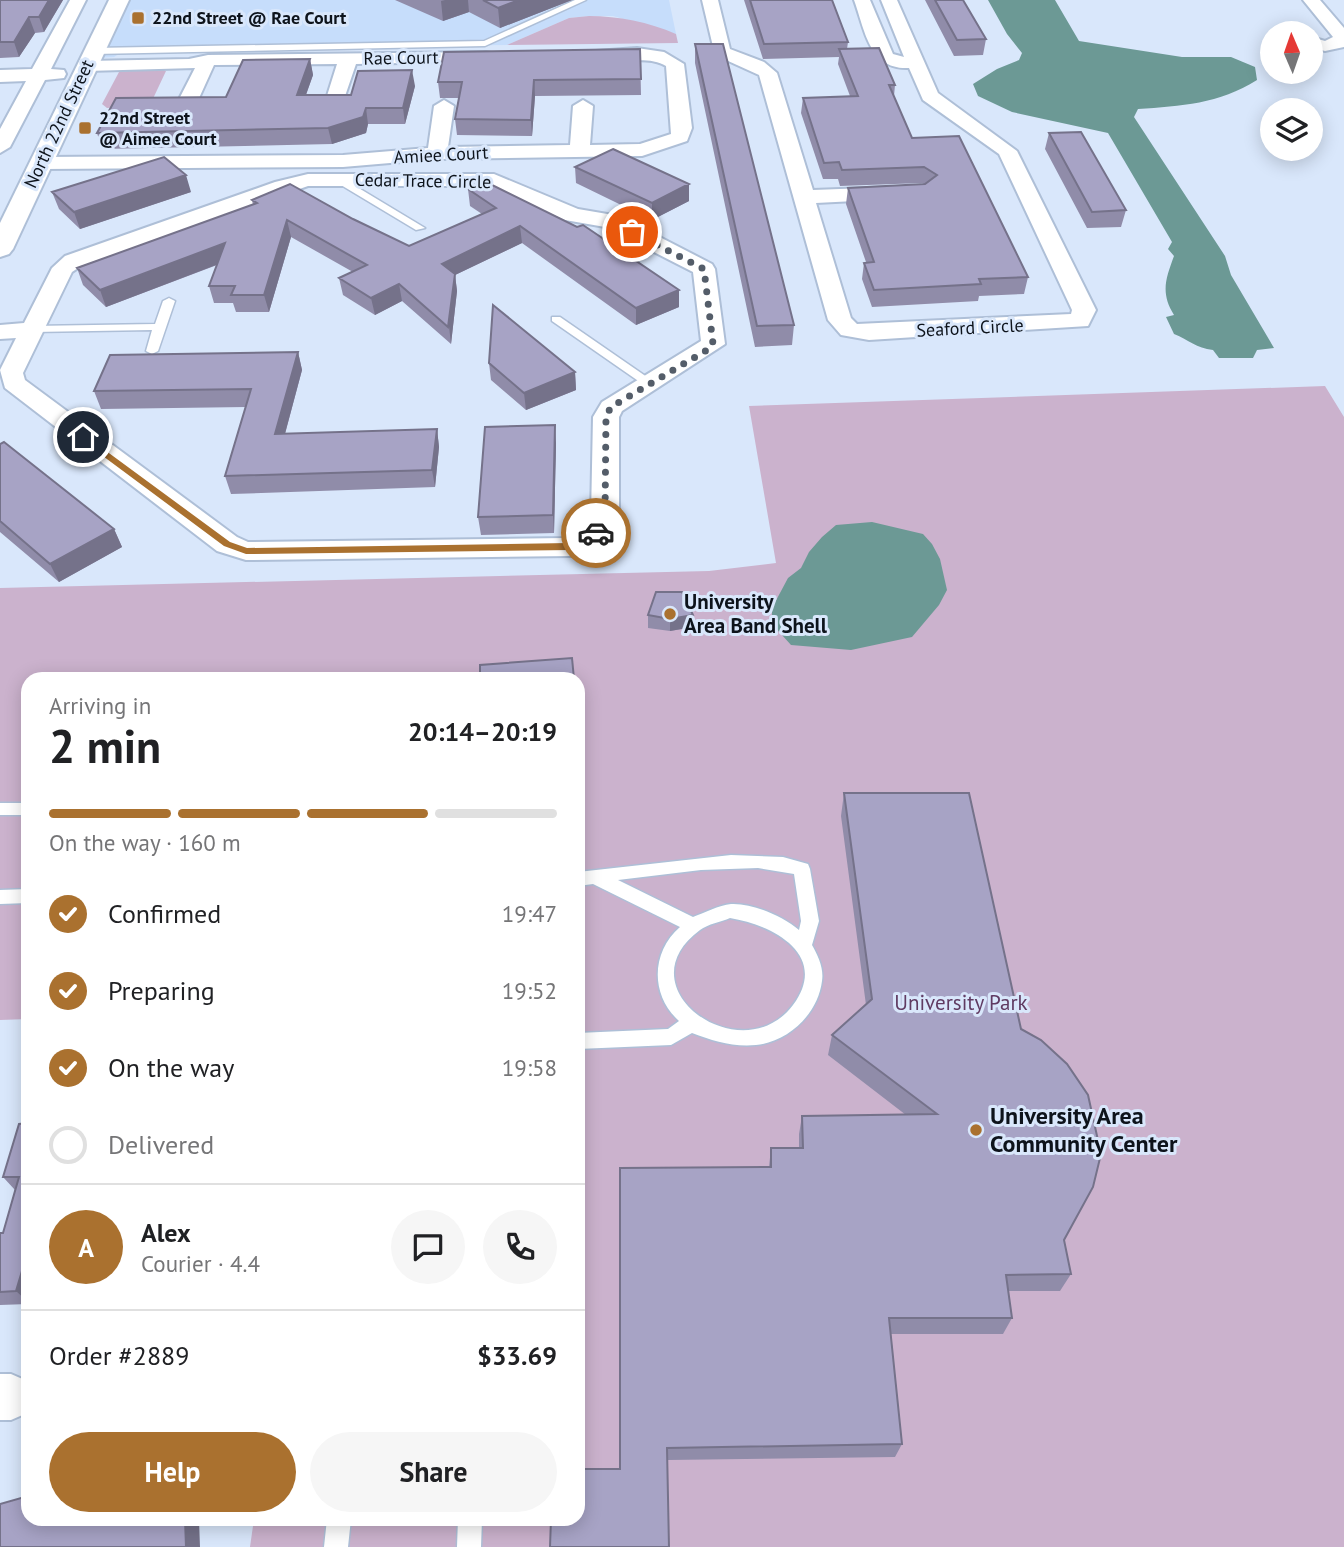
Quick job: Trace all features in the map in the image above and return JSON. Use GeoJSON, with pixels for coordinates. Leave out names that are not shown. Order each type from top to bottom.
{"type":"FeatureCollection","features":[{"type":"Feature","properties":{"kind":"street"},"geometry":{"type":"LineString","coordinates":[[0,147],[78,0]]}},
{"type":"Feature","properties":{"kind":"street","name":"North 22nd Street"},"geometry":{"type":"LineString","coordinates":[[0,249],[119,0]]}},
{"type":"Feature","properties":{"kind":"street","name":"Seaford Circle"},"geometry":{"type":"LineString","coordinates":[[710,0],[721,51],[730,58],[761,66],[768,73],[840,320],[849,330],[883,332],[1080,321],[1084,310],[1007,151],[934,101],[889,0]]}},
{"type":"Feature","properties":{"kind":"street"},"geometry":{"type":"LineString","coordinates":[[862,0],[885,57],[898,62],[915,62]]}},
{"type":"Feature","properties":{"kind":"street"},"geometry":{"type":"LineString","coordinates":[[1311,0],[1317,17],[1322,21]]}},
{"type":"Feature","properties":{"kind":"street"},"geometry":{"type":"LineString","coordinates":[[1323,22],[1342,37],[1339,43],[1323,45]]}},
{"type":"Feature","properties":{"kind":"street","name":"Amiee Court"},"geometry":{"type":"LineString","coordinates":[[43,163],[343,161],[437,153],[642,150],[680,137],[682,128],[675,64],[667,57],[584,56]]}},
{"type":"Feature","properties":{"kind":"street","name":"Rae Court"},"geometry":{"type":"LineString","coordinates":[[36,81],[86,67],[208,61],[500,57]]}},
{"type":"Feature","properties":{"kind":"street"},"geometry":{"type":"LineString","coordinates":[[335,99],[348,59]]}},
{"type":"Feature","properties":{"kind":"street"},"geometry":{"type":"LineString","coordinates":[[185,107],[208,61]]}},
{"type":"Feature","properties":{"kind":"street"},"geometry":{"type":"LineString","coordinates":[[0,76],[36,81]]}},
{"type":"Feature","properties":{"kind":"street"},"geometry":{"type":"LineString","coordinates":[[0,89],[36,81]]}},
{"type":"Feature","properties":{"kind":"street"},"geometry":{"type":"LineString","coordinates":[[437,153],[444,106]]}},
{"type":"Feature","properties":{"kind":"street"},"geometry":{"type":"LineString","coordinates":[[580,151],[583,106]]}},
{"type":"Feature","properties":{"kind":"street","name":"Cedar Trace Circle"},"geometry":{"type":"LineString","coordinates":[[339,180],[494,180],[573,215],[611,221],[704,269],[713,344],[611,407],[606,416],[605,517],[597,533],[571,547],[246,551],[227,544],[21,391],[14,383],[11,373],[63,268],[73,261],[294,181],[339,180]]}},
{"type":"Feature","properties":{"kind":"street"},"geometry":{"type":"LineString","coordinates":[[805,197],[909,192]]}},
{"type":"Feature","properties":{"kind":"street"},"geometry":{"type":"LineString","coordinates":[[0,332],[33,329]]}},
{"type":"Feature","properties":{"kind":"lane"},"geometry":{"type":"LineString","coordinates":[[86,67],[485,43],[582,0]]}},
{"type":"Feature","properties":{"kind":"lane"},"geometry":{"type":"LineString","coordinates":[[339,180],[420,228]]}},
{"type":"Feature","properties":{"kind":"lane"},"geometry":{"type":"LineString","coordinates":[[152,351],[169,300]]}},
{"type":"Feature","properties":{"kind":"lane"},"geometry":{"type":"LineString","coordinates":[[556,319],[650,384]]}},
{"type":"Feature","properties":{"kind":"lane"},"geometry":{"type":"LineString","coordinates":[[33,329],[159,327]]}},
{"type":"Feature","properties":{"kind":"lane"},"geometry":{"type":"LineString","coordinates":[[0,809],[21,809]]}},
{"type":"Feature","properties":{"kind":"lane"},"geometry":{"type":"LineString","coordinates":[[586,878],[683,866],[785,861],[802,869],[810,921],[803,945]]}},
{"type":"Feature","properties":{"kind":"lane"},"geometry":{"type":"LineString","coordinates":[[586,878],[691,924]]}},
{"type":"Feature","properties":{"kind":"lane"},"geometry":{"type":"LineString","coordinates":[[0,897],[21,896]]}},
{"type":"Feature","properties":{"kind":"lane"},"geometry":{"type":"LineString","coordinates":[[730,911],[752,912],[781,925],[803,945],[812,966],[812,988],[803,1008],[787,1024],[765,1035],[739,1039],[713,1034],[691,1023],[676,1008],[667,990],[664,972],[667,954],[677,937],[691,924],[709,915],[730,911]]}},
{"type":"Feature","properties":{"kind":"lane"},"geometry":{"type":"LineString","coordinates":[[585,1041],[671,1037],[691,1023]]}},
{"type":"Feature","properties":{"kind":"lane"},"geometry":{"type":"LineString","coordinates":[[336,1547],[338,1526]]}},
{"type":"Feature","properties":{"kind":"lane"},"geometry":{"type":"LineString","coordinates":[[469,1547],[470,1526]]}},
{"type":"Feature","properties":{"kind":"shaded area"},"geometry":{"type":"Polygon","coordinates":[[[127,0],[669,0],[676,34],[613,16],[589,16],[569,18],[507,45],[125,50],[114,57],[98,58],[127,0]]]}},
{"type":"Feature","properties":{"kind":"shaded area"},"geometry":{"type":"Polygon","coordinates":[[[988,0],[1055,0],[1079,41],[1182,57],[1231,57],[1255,67],[1257,80],[1243,88],[1214,99],[1185,105],[1138,109],[1134,117],[1225,256],[1231,275],[1274,348],[1257,350],[1253,358],[1219,358],[1213,350],[1197,346],[1174,334],[1166,317],[1174,315],[1166,292],[1174,256],[1168,249],[1172,242],[1108,133],[1012,112],[978,96],[973,84],[997,69],[1019,60],[1022,53],[1007,34],[988,0]]]}},
{"type":"Feature","properties":{"kind":"shaded area"},"geometry":{"type":"Polygon","coordinates":[[[872,522],[923,534],[932,544],[940,559],[947,590],[939,605],[912,637],[851,650],[791,645],[772,624],[772,608],[788,578],[801,568],[809,552],[836,525],[872,522]]]}},
{"type":"Feature","properties":{"kind":"green space"},"geometry":{"type":"Polygon","coordinates":[[[611,17],[655,26],[676,34],[678,43],[507,45],[569,18],[611,17]]]}},
{"type":"Feature","properties":{"kind":"green space"},"geometry":{"type":"Polygon","coordinates":[[[158,68],[166,71],[150,105],[107,108],[102,104],[119,72],[158,68]]]}},
{"type":"Feature","properties":{"kind":"green space","name":"University Park"},"geometry":{"type":"Polygon","coordinates":[[[1325,386],[1344,417],[1344,1547],[250,1547],[253,1526],[585,1526],[585,672],[21,672],[21,1019],[0,1020],[0,588],[709,571],[776,563],[749,406],[1325,386]]]}},
{"type":"Feature","properties":{"kind":"building"},"geometry":{"type":"Polygon","coordinates":[[[0,0],[49,0],[39,17],[29,17],[14,42],[0,42],[0,0]]]}},
{"type":"Feature","properties":{"kind":"building"},"geometry":{"type":"Polygon","coordinates":[[[483,0],[519,0],[498,8],[483,0]]]}},
{"type":"Feature","properties":{"kind":"building"},"geometry":{"type":"Polygon","coordinates":[[[750,0],[832,0],[848,42],[764,44],[750,0]]]}},
{"type":"Feature","properties":{"kind":"building"},"geometry":{"type":"Polygon","coordinates":[[[935,0],[963,0],[986,39],[957,40],[935,0]]]}},
{"type":"Feature","properties":{"kind":"building"},"geometry":{"type":"Polygon","coordinates":[[[695,44],[723,44],[794,325],[757,326],[695,44]]]}},
{"type":"Feature","properties":{"kind":"building"},"geometry":{"type":"Polygon","coordinates":[[[879,48],[895,85],[889,85],[912,138],[959,136],[1028,277],[979,279],[981,284],[874,290],[864,263],[874,262],[848,188],[925,184],[937,175],[924,167],[842,170],[839,162],[824,163],[803,98],[858,96],[839,49],[879,48]]]}},
{"type":"Feature","properties":{"kind":"building"},"geometry":{"type":"Polygon","coordinates":[[[640,49],[641,79],[534,80],[531,120],[455,119],[462,82],[438,82],[444,52],[640,49]]]}},
{"type":"Feature","properties":{"kind":"building"},"geometry":{"type":"Polygon","coordinates":[[[310,59],[297,95],[351,95],[358,71],[412,70],[403,108],[366,108],[363,117],[328,128],[97,133],[116,98],[226,97],[243,60],[310,59]]]}},
{"type":"Feature","properties":{"kind":"building"},"geometry":{"type":"Polygon","coordinates":[[[1081,132],[1126,210],[1092,212],[1049,133],[1081,132]]]}},
{"type":"Feature","properties":{"kind":"building"},"geometry":{"type":"Polygon","coordinates":[[[613,149],[689,184],[652,203],[575,167],[613,149]]]}},
{"type":"Feature","properties":{"kind":"building"},"geometry":{"type":"Polygon","coordinates":[[[164,157],[186,175],[74,212],[52,192],[164,157]]]}},
{"type":"Feature","properties":{"kind":"building"},"geometry":{"type":"Polygon","coordinates":[[[476,177],[577,227],[583,225],[679,290],[636,308],[520,226],[442,264],[455,274],[448,327],[399,284],[371,298],[339,278],[367,265],[287,220],[264,295],[231,295],[235,286],[209,286],[225,243],[100,290],[77,268],[257,203],[252,200],[290,184],[409,246],[496,208],[468,189],[476,177]]]}},
{"type":"Feature","properties":{"kind":"building"},"geometry":{"type":"Polygon","coordinates":[[[493,305],[575,372],[524,393],[489,363],[493,305]]]}},
{"type":"Feature","properties":{"kind":"building"},"geometry":{"type":"Polygon","coordinates":[[[298,352],[275,434],[437,429],[432,470],[225,476],[251,389],[94,391],[110,355],[298,352]]]}},
{"type":"Feature","properties":{"kind":"building"},"geometry":{"type":"Polygon","coordinates":[[[555,425],[553,515],[478,517],[485,427],[555,425]]]}},
{"type":"Feature","properties":{"kind":"building"},"geometry":{"type":"Polygon","coordinates":[[[4,442],[114,529],[50,564],[0,521],[0,444],[4,442]]]}},
{"type":"Feature","properties":{"kind":"building"},"geometry":{"type":"Polygon","coordinates":[[[656,592],[682,592],[693,615],[670,619],[648,615],[656,592]]]}},
{"type":"Feature","properties":{"kind":"building"},"geometry":{"type":"Polygon","coordinates":[[[572,658],[573,672],[480,672],[480,665],[572,658]]]}},
{"type":"Feature","properties":{"kind":"building"},"geometry":{"type":"Polygon","coordinates":[[[844,793],[969,793],[1021,1029],[1041,1040],[1067,1064],[1088,1095],[1101,1154],[1093,1187],[1064,1240],[1071,1274],[1006,1275],[1012,1318],[889,1318],[902,1444],[667,1448],[669,1547],[550,1547],[551,1526],[585,1526],[585,1469],[620,1469],[620,1168],[771,1167],[771,1148],[803,1148],[802,1116],[937,1114],[832,1035],[872,999],[844,793]]]}},
{"type":"Feature","properties":{"kind":"building"},"geometry":{"type":"Polygon","coordinates":[[[19,1124],[21,1274],[16,1291],[0,1292],[0,1233],[3,1233],[19,1177],[3,1177],[19,1124]]]}},
{"type":"Feature","properties":{"kind":"building"},"geometry":{"type":"Polygon","coordinates":[[[21,1498],[21,1526],[185,1526],[186,1547],[0,1547],[0,1504],[21,1498]]]}},
{"type":"Feature","properties":{"kind":"way so far"},"geometry":{"type":"LineString","coordinates":[[596,533],[605,517],[606,416],[611,407],[713,344],[704,269],[632,232]]}},
{"type":"Feature","properties":{"kind":"place","name":"22nd Street @ Rae Court"},"geometry":{"type":"Point","coordinates":[138,18]}},
{"type":"Feature","properties":{"kind":"place","name":"22nd Street @ Aimee Court"},"geometry":{"type":"Point","coordinates":[85,128]}},
{"type":"Feature","properties":{"kind":"place","name":"University Area Band Shell"},"geometry":{"type":"Point","coordinates":[670,614]}},
{"type":"Feature","properties":{"kind":"place","name":"University Area Community Center"},"geometry":{"type":"Point","coordinates":[976,1130]}},
{"type":"Feature","properties":{"kind":"route"},"geometry":{"type":"LineString","coordinates":[[83,437],[227,544],[246,551],[266,553],[571,547],[596,533]]}}]}
